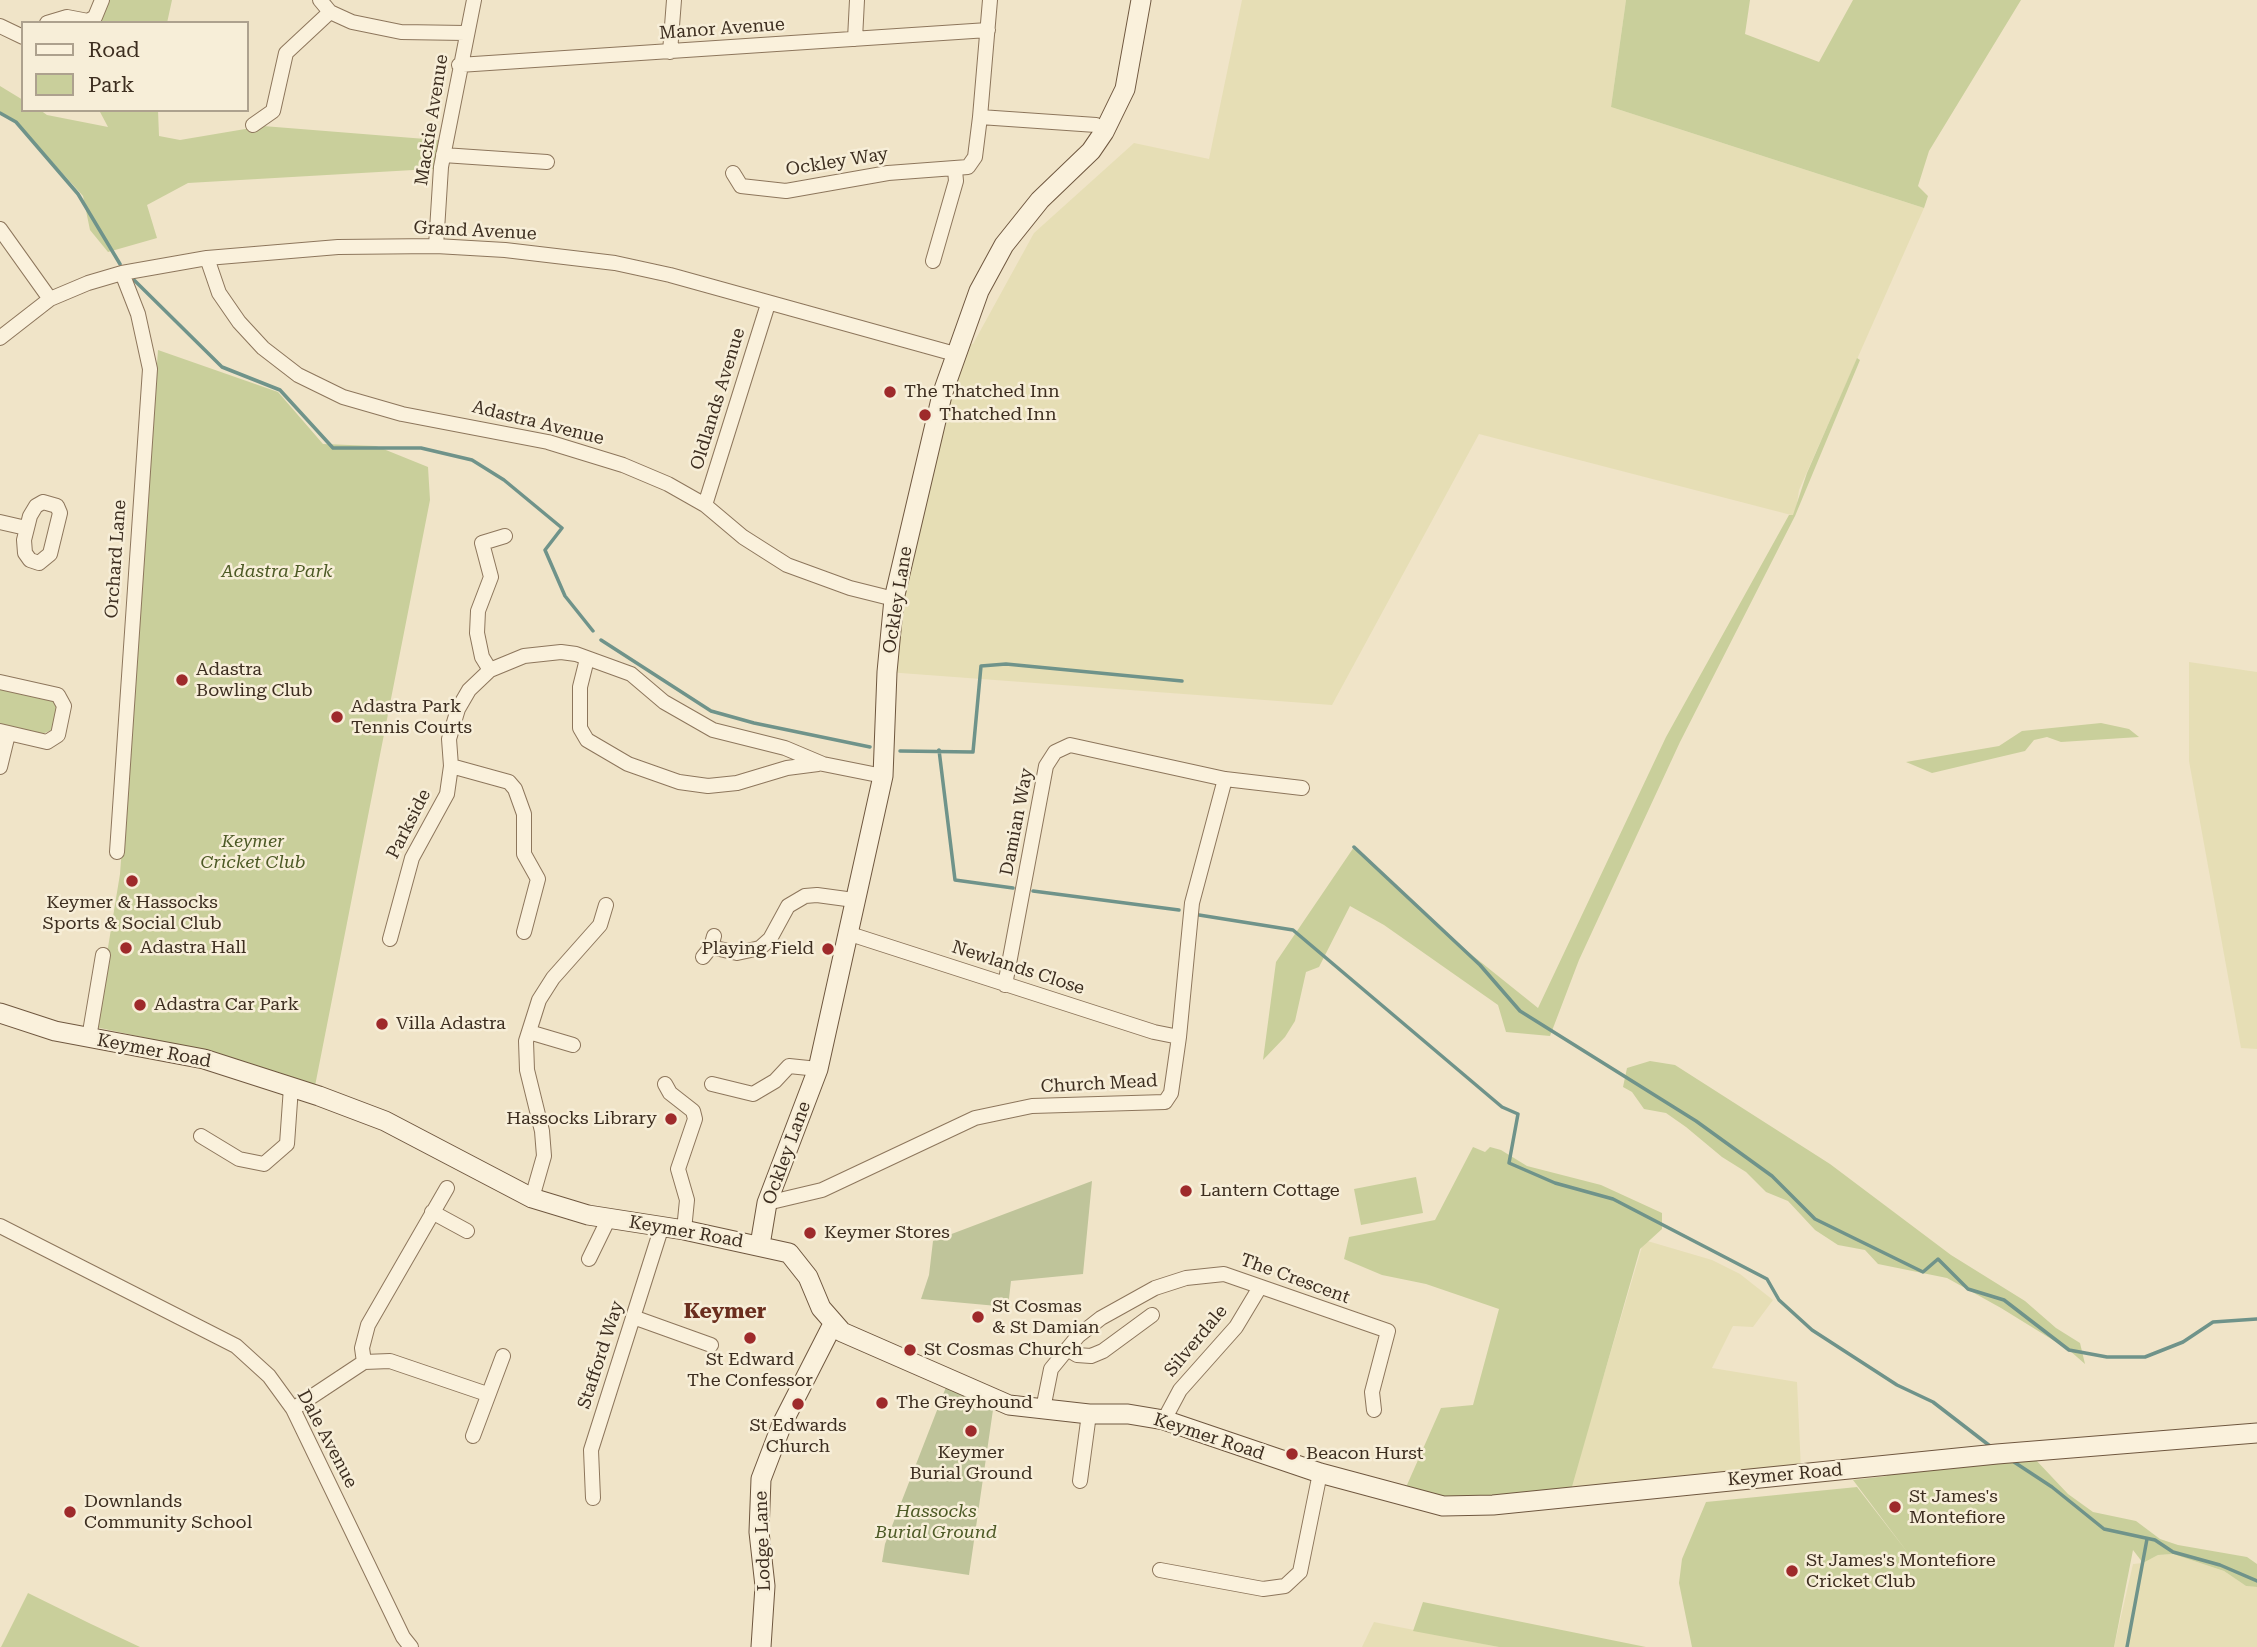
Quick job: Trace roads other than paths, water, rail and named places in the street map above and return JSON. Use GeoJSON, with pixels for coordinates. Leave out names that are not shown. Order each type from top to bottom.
{"type":"FeatureCollection","features":[{"type":"Feature","properties":{"kind":"main road","name":"Ockley Lane"},"geometry":{"type":"LineString","coordinates":[[760,1245],[767,1203],[818,1069],[846,933],[883,776],[887,672],[894,599],[929,445],[955,354],[979,290],[1004,245],[1040,200],[1091,151],[1104,132],[1125,89],[1141,0]]}},
{"type":"Feature","properties":{"kind":"main road","name":"Keymer Road"},"geometry":{"type":"LineString","coordinates":[[0,1013],[55,1031],[205,1059],[291,1087],[385,1121],[532,1198],[608,1220],[662,1226],[789,1252],[808,1277],[821,1307],[833,1324],[855,1338],[1009,1405],[1088,1414],[1128,1414],[1164,1420],[1320,1474],[1443,1506],[1459,1507],[2001,1454],[2257,1433]]}},
{"type":"Feature","properties":{"kind":"main road","name":"Lodge Lane"},"geometry":{"type":"LineString","coordinates":[[761,1647],[765,1586],[759,1532],[761,1479],[782,1424],[833,1324]]}},
{"type":"Feature","properties":{"kind":"street"},"geometry":{"type":"LineString","coordinates":[[54,21],[67,17],[88,21],[95,17],[102,0]]}},
{"type":"Feature","properties":{"kind":"street"},"geometry":{"type":"LineString","coordinates":[[320,0],[330,12],[352,22],[401,32],[465,33]]}},
{"type":"Feature","properties":{"kind":"street","name":"Mackie Avenue"},"geometry":{"type":"LineString","coordinates":[[436,246],[443,155],[465,33],[474,0]]}},
{"type":"Feature","properties":{"kind":"street"},"geometry":{"type":"LineString","coordinates":[[670,52],[674,0]]}},
{"type":"Feature","properties":{"kind":"street"},"geometry":{"type":"LineString","coordinates":[[855,39],[857,0]]}},
{"type":"Feature","properties":{"kind":"street"},"geometry":{"type":"LineString","coordinates":[[933,261],[956,181],[955,170],[968,167],[975,157],[990,0]]}},
{"type":"Feature","properties":{"kind":"street"},"geometry":{"type":"LineString","coordinates":[[253,125],[273,111],[286,53],[330,12]]}},
{"type":"Feature","properties":{"kind":"street"},"geometry":{"type":"LineString","coordinates":[[0,26],[21,36]]}},
{"type":"Feature","properties":{"kind":"street","name":"Manor Avenue"},"geometry":{"type":"LineString","coordinates":[[459,65],[988,30]]}},
{"type":"Feature","properties":{"kind":"street"},"geometry":{"type":"LineString","coordinates":[[980,117],[1096,125],[1104,132]]}},
{"type":"Feature","properties":{"kind":"street"},"geometry":{"type":"LineString","coordinates":[[443,155],[547,162]]}},
{"type":"Feature","properties":{"kind":"street","name":"Ockley Way"},"geometry":{"type":"LineString","coordinates":[[733,173],[741,186],[786,191],[888,173],[955,170]]}},
{"type":"Feature","properties":{"kind":"street"},"geometry":{"type":"LineString","coordinates":[[0,229],[50,299]]}},
{"type":"Feature","properties":{"kind":"street","name":"Grand Avenue"},"geometry":{"type":"LineString","coordinates":[[0,338],[50,299],[122,273],[207,258],[338,247],[436,246],[532,252],[615,263],[670,275],[955,354]]}},
{"type":"Feature","properties":{"kind":"street","name":"Adastra Avenue"},"geometry":{"type":"LineString","coordinates":[[207,258],[219,293],[239,322],[263,348],[298,375],[343,397],[402,414],[464,424],[585,452],[645,474],[705,505],[743,537],[787,565],[850,588],[894,599]]}},
{"type":"Feature","properties":{"kind":"street","name":"Orchard Lane"},"geometry":{"type":"LineString","coordinates":[[117,852],[150,369],[138,314],[122,273]]}},
{"type":"Feature","properties":{"kind":"street","name":"Oldlands Avenue"},"geometry":{"type":"LineString","coordinates":[[705,505],[768,304]]}},
{"type":"Feature","properties":{"kind":"street"},"geometry":{"type":"LineString","coordinates":[[0,522],[26,528]]}},
{"type":"Feature","properties":{"kind":"street"},"geometry":{"type":"LineString","coordinates":[[505,536],[475,545],[491,576],[478,611],[477,633],[489,670],[543,652],[561,652],[631,674],[664,702],[713,730],[785,748],[823,764],[883,776]]}},
{"type":"Feature","properties":{"kind":"street"},"geometry":{"type":"LineString","coordinates":[[587,659],[580,687],[580,728],[587,740],[628,764],[679,782],[708,786],[737,783],[786,768],[823,764]]}},
{"type":"Feature","properties":{"kind":"street","name":"Parkside"},"geometry":{"type":"LineString","coordinates":[[390,939],[406,873],[420,838],[442,808],[450,766],[449,739],[458,709],[469,690],[489,670]]}},
{"type":"Feature","properties":{"kind":"street"},"geometry":{"type":"LineString","coordinates":[[0,682],[58,695],[64,706],[54,740],[47,743],[4,733],[0,767]]}},
{"type":"Feature","properties":{"kind":"street","name":"Damian Way"},"geometry":{"type":"LineString","coordinates":[[1005,985],[1046,766],[1055,752],[1070,745],[1225,779],[1302,788]]}},
{"type":"Feature","properties":{"kind":"street"},"geometry":{"type":"LineString","coordinates":[[450,766],[509,782],[515,789],[524,814],[524,854],[538,879],[524,932]]}},
{"type":"Feature","properties":{"kind":"street","name":"Church Mead"},"geometry":{"type":"LineString","coordinates":[[767,1203],[821,1190],[975,1118],[1031,1106],[1165,1102],[1171,1093],[1179,1037],[1192,903],[1225,779]]}},
{"type":"Feature","properties":{"kind":"street"},"geometry":{"type":"LineString","coordinates":[[709,947],[737,953],[760,948],[770,939],[788,906],[805,896],[854,900]]}},
{"type":"Feature","properties":{"kind":"street"},"geometry":{"type":"LineString","coordinates":[[532,1198],[544,1156],[542,1131],[527,1070],[529,1032],[539,1000],[553,978],[600,925],[606,905]]}},
{"type":"Feature","properties":{"kind":"street","name":"Newlands Close"},"geometry":{"type":"LineString","coordinates":[[846,933],[1154,1032],[1179,1037]]}},
{"type":"Feature","properties":{"kind":"street"},"geometry":{"type":"LineString","coordinates":[[89,1038],[103,955]]}},
{"type":"Feature","properties":{"kind":"street"},"geometry":{"type":"LineString","coordinates":[[529,1032],[573,1045]]}},
{"type":"Feature","properties":{"kind":"street"},"geometry":{"type":"LineString","coordinates":[[712,1084],[753,1094],[775,1081],[789,1066],[818,1069]]}},
{"type":"Feature","properties":{"kind":"street"},"geometry":{"type":"LineString","coordinates":[[665,1084],[670,1093],[693,1111],[695,1119],[678,1170],[687,1200],[684,1230]]}},
{"type":"Feature","properties":{"kind":"street"},"geometry":{"type":"LineString","coordinates":[[201,1136],[239,1159],[264,1164],[287,1144],[291,1087]]}},
{"type":"Feature","properties":{"kind":"street"},"geometry":{"type":"LineString","coordinates":[[364,1362],[362,1348],[368,1325],[447,1188]]}},
{"type":"Feature","properties":{"kind":"street"},"geometry":{"type":"LineString","coordinates":[[432,1212],[467,1231]]}},
{"type":"Feature","properties":{"kind":"street"},"geometry":{"type":"LineString","coordinates":[[589,1259],[608,1220]]}},
{"type":"Feature","properties":{"kind":"street","name":"Dale Avenue"},"geometry":{"type":"LineString","coordinates":[[0,1226],[236,1346],[270,1376],[293,1409],[403,1637],[411,1647]]}},
{"type":"Feature","properties":{"kind":"street","name":"Stafford Way"},"geometry":{"type":"LineString","coordinates":[[593,1498],[591,1450],[662,1226]]}},
{"type":"Feature","properties":{"kind":"street","name":"The Crescent"},"geometry":{"type":"LineString","coordinates":[[1043,1409],[1051,1369],[1067,1349],[1101,1318],[1135,1297],[1166,1284],[1186,1278],[1224,1274],[1388,1331],[1372,1392],[1374,1410]]}},
{"type":"Feature","properties":{"kind":"street","name":"Silverdale"},"geometry":{"type":"LineString","coordinates":[[1164,1420],[1184,1383],[1236,1327],[1260,1287]]}},
{"type":"Feature","properties":{"kind":"street"},"geometry":{"type":"LineString","coordinates":[[1067,1349],[1077,1355],[1091,1356],[1103,1351],[1153,1315]]}},
{"type":"Feature","properties":{"kind":"street"},"geometry":{"type":"LineString","coordinates":[[633,1317],[711,1345]]}},
{"type":"Feature","properties":{"kind":"street"},"geometry":{"type":"LineString","coordinates":[[473,1436],[503,1356]]}},
{"type":"Feature","properties":{"kind":"street"},"geometry":{"type":"LineString","coordinates":[[293,1409],[364,1362],[390,1361],[487,1394]]}},
{"type":"Feature","properties":{"kind":"street"},"geometry":{"type":"LineString","coordinates":[[1080,1481],[1088,1414]]}},
{"type":"Feature","properties":{"kind":"street"},"geometry":{"type":"LineString","coordinates":[[1160,1570],[1263,1589],[1276,1589],[1293,1582],[1300,1572],[1320,1474]]}},
{"type":"Feature","properties":{"kind":"waterway"},"geometry":{"type":"LineString","coordinates":[[0,113],[16,122],[78,194],[120,264]]}},
{"type":"Feature","properties":{"kind":"waterway"},"geometry":{"type":"LineString","coordinates":[[133,279],[222,367],[280,390],[333,448],[421,448],[472,460],[504,480],[562,528],[545,550],[565,596],[593,631]]}},
{"type":"Feature","properties":{"kind":"waterway"},"geometry":{"type":"LineString","coordinates":[[601,640],[711,711],[754,723],[870,747]]}},
{"type":"Feature","properties":{"kind":"waterway"},"geometry":{"type":"LineString","coordinates":[[900,751],[973,752],[981,666],[1006,664],[1182,681]]}},
{"type":"Feature","properties":{"kind":"waterway"},"geometry":{"type":"LineString","coordinates":[[939,750],[955,880],[1013,888]]}},
{"type":"Feature","properties":{"kind":"waterway"},"geometry":{"type":"LineString","coordinates":[[1354,847],[1480,965],[1520,1011],[1696,1121],[1772,1176],[1815,1219],[1923,1272],[1938,1259],[1968,1289],[2004,1300],[2069,1350],[2107,1357],[2145,1357],[2183,1342],[2213,1322],[2257,1319]]}},
{"type":"Feature","properties":{"kind":"waterway"},"geometry":{"type":"LineString","coordinates":[[1033,891],[1179,910]]}},
{"type":"Feature","properties":{"kind":"waterway"},"geometry":{"type":"LineString","coordinates":[[1199,915],[1293,930],[1502,1107],[1518,1114],[1509,1163],[1555,1183],[1613,1199],[1767,1279],[1779,1300],[1812,1330],[1897,1385],[1933,1402],[1990,1446]]}},
{"type":"Feature","properties":{"kind":"waterway"},"geometry":{"type":"LineString","coordinates":[[2011,1460],[2052,1487],[2104,1529],[2155,1540],[2173,1552],[2220,1565],[2257,1581]]}},
{"type":"Feature","properties":{"kind":"waterway"},"geometry":{"type":"LineString","coordinates":[[2127,1647],[2147,1539]]}},
{"type":"Feature","properties":{"kind":"place","name":"The Thatched Inn"},"geometry":{"type":"Point","coordinates":[890,392]}},
{"type":"Feature","properties":{"kind":"place","name":"Thatched Inn"},"geometry":{"type":"Point","coordinates":[925,415]}},
{"type":"Feature","properties":{"kind":"place","name":"Adastra Bowling Club"},"geometry":{"type":"Point","coordinates":[182,680]}},
{"type":"Feature","properties":{"kind":"place","name":"Adastra Park Tennis Courts"},"geometry":{"type":"Point","coordinates":[337,717]}},
{"type":"Feature","properties":{"kind":"place","name":"Keymer & Hassocks Sports & Social Club"},"geometry":{"type":"Point","coordinates":[132,881]}},
{"type":"Feature","properties":{"kind":"place","name":"Adastra Hall"},"geometry":{"type":"Point","coordinates":[126,948]}},
{"type":"Feature","properties":{"kind":"place","name":"Playing Field"},"geometry":{"type":"Point","coordinates":[828,949]}},
{"type":"Feature","properties":{"kind":"place","name":"Adastra Car Park"},"geometry":{"type":"Point","coordinates":[140,1005]}},
{"type":"Feature","properties":{"kind":"place","name":"Villa Adastra"},"geometry":{"type":"Point","coordinates":[382,1024]}},
{"type":"Feature","properties":{"kind":"place","name":"Hassocks Library"},"geometry":{"type":"Point","coordinates":[671,1119]}},
{"type":"Feature","properties":{"kind":"place","name":"Lantern Cottage"},"geometry":{"type":"Point","coordinates":[1186,1191]}},
{"type":"Feature","properties":{"kind":"place","name":"Keymer Stores"},"geometry":{"type":"Point","coordinates":[810,1233]}},
{"type":"Feature","properties":{"kind":"place","name":"St Cosmas & St Damian"},"geometry":{"type":"Point","coordinates":[978,1317]}},
{"type":"Feature","properties":{"kind":"place","name":"St Edward The Confessor"},"geometry":{"type":"Point","coordinates":[750,1338]}},
{"type":"Feature","properties":{"kind":"place","name":"St Cosmas Church"},"geometry":{"type":"Point","coordinates":[910,1350]}},
{"type":"Feature","properties":{"kind":"place","name":"The Greyhound"},"geometry":{"type":"Point","coordinates":[882,1403]}},
{"type":"Feature","properties":{"kind":"place","name":"St Edwards Church"},"geometry":{"type":"Point","coordinates":[798,1404]}},
{"type":"Feature","properties":{"kind":"place","name":"Keymer Burial Ground"},"geometry":{"type":"Point","coordinates":[971,1431]}},
{"type":"Feature","properties":{"kind":"place","name":"Beacon Hurst"},"geometry":{"type":"Point","coordinates":[1292,1454]}},
{"type":"Feature","properties":{"kind":"place","name":"St James's Montefiore"},"geometry":{"type":"Point","coordinates":[1895,1507]}},
{"type":"Feature","properties":{"kind":"place","name":"Downlands Community School"},"geometry":{"type":"Point","coordinates":[70,1512]}},
{"type":"Feature","properties":{"kind":"place","name":"St James's Montefiore Cricket Club"},"geometry":{"type":"Point","coordinates":[1792,1571]}},
{"type":"Feature","properties":{"kind":"district","name":"Keymer"},"geometry":{"type":"Point","coordinates":[725,1312]}},
{"type":"Feature","properties":{"kind":"park label","name":"Adastra Park"},"geometry":{"type":"Point","coordinates":[277,572]}},
{"type":"Feature","properties":{"kind":"park label","name":"Keymer Cricket Club"},"geometry":{"type":"Point","coordinates":[253,852]}},
{"type":"Feature","properties":{"kind":"park label","name":"Hassocks Burial Ground"},"geometry":{"type":"Point","coordinates":[936,1522]}}]}
